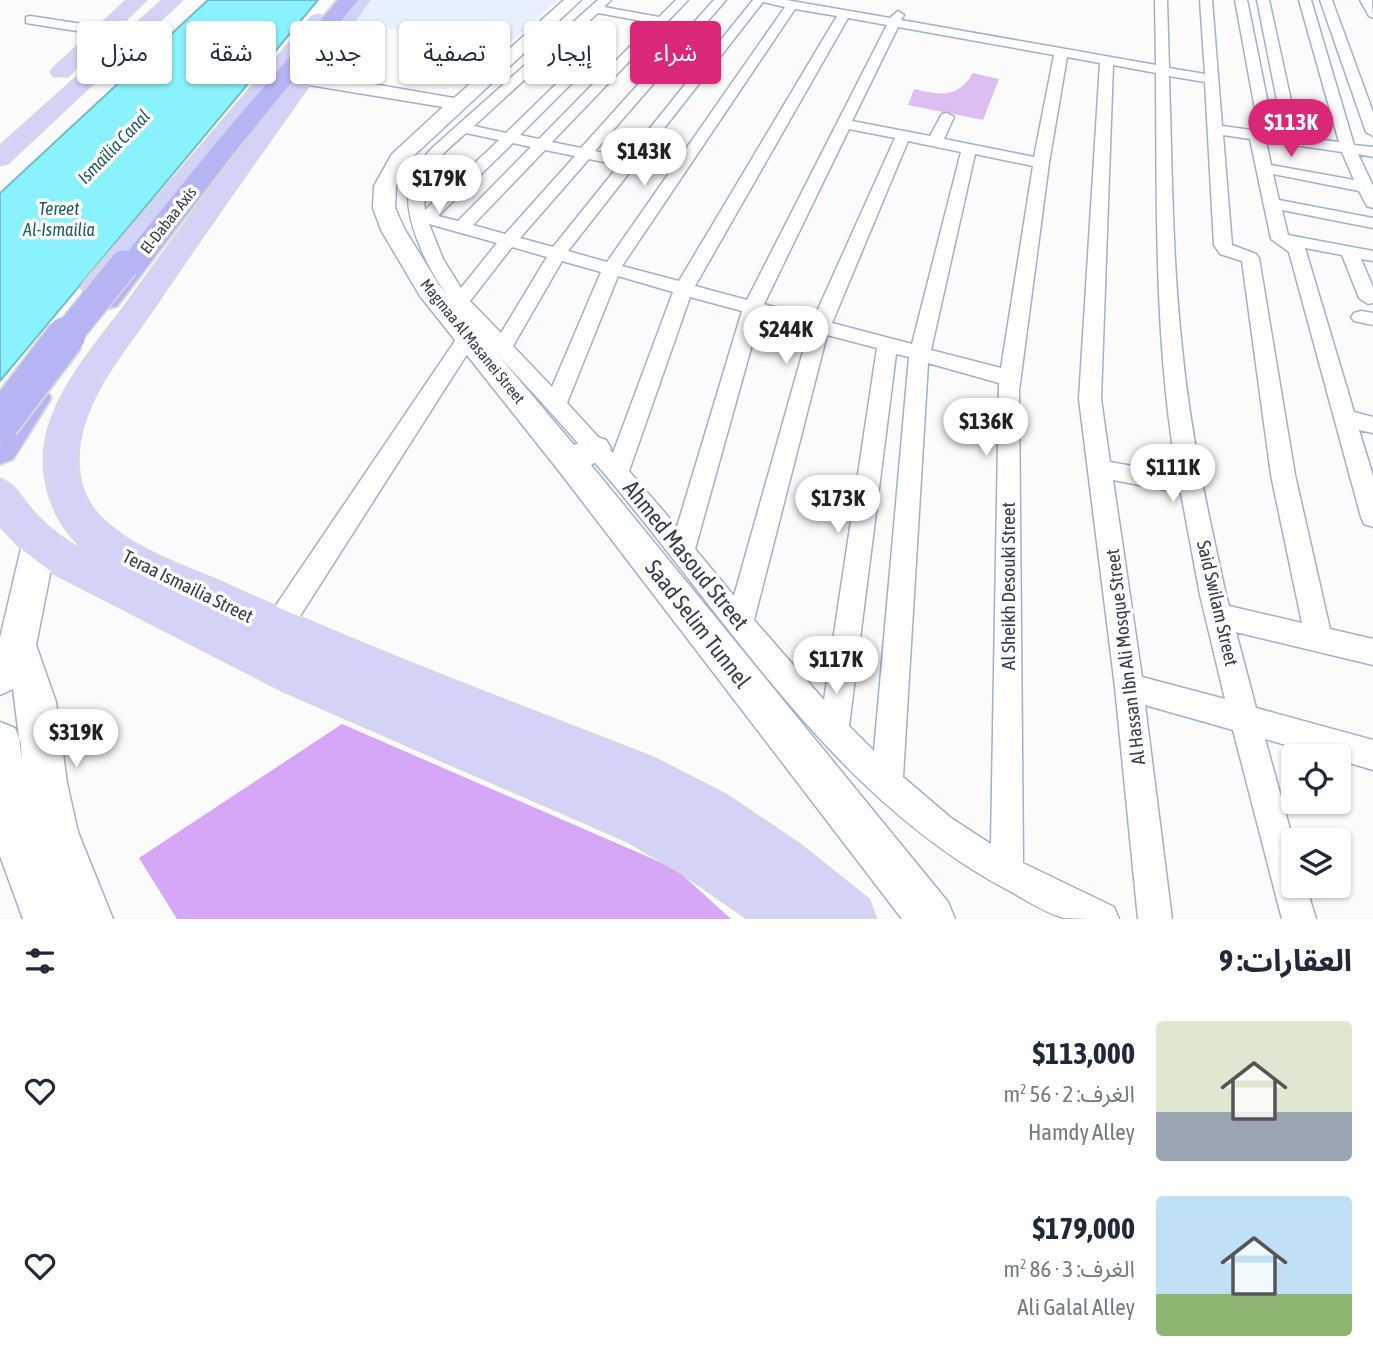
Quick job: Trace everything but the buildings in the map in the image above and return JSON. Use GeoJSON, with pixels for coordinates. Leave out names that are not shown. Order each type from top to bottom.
{"type":"FeatureCollection","features":[{"type":"Feature","properties":{"kind":"highway","name":"El-Dabaa Axis"},"geometry":{"type":"LineString","coordinates":[[0,449],[69,345],[224,149],[348,0]]}},
{"type":"Feature","properties":{"kind":"highway"},"geometry":{"type":"LineString","coordinates":[[0,423],[36,373],[142,243],[159,212]]}},
{"type":"Feature","properties":{"kind":"main road"},"geometry":{"type":"LineString","coordinates":[[0,429],[18,391],[63,327],[336,0]]}},
{"type":"Feature","properties":{"kind":"main road","name":"Teraa Ismailia Street"},"geometry":{"type":"LineString","coordinates":[[344,21],[360,0]]}},
{"type":"Feature","properties":{"kind":"main road"},"geometry":{"type":"LineString","coordinates":[[113,21],[120,15],[156,3]]}},
{"type":"Feature","properties":{"kind":"main road"},"geometry":{"type":"LineString","coordinates":[[0,158],[156,3]]}},
{"type":"Feature","properties":{"kind":"main road"},"geometry":{"type":"LineString","coordinates":[[47,85],[77,56]]}},
{"type":"Feature","properties":{"kind":"main road","name":"Teraa Ismailia Street"},"geometry":{"type":"LineString","coordinates":[[298,84],[88,379],[68,416],[60,454],[65,492],[73,509],[85,526],[119,553],[276,629],[656,783],[707,810],[758,842],[809,881],[850,919]]}},
{"type":"Feature","properties":{"kind":"main road"},"geometry":{"type":"LineString","coordinates":[[0,133],[20,112]]}},
{"type":"Feature","properties":{"kind":"main road","name":"Teraa Ismailia Street"},"geometry":{"type":"LineString","coordinates":[[0,494],[16,518],[39,544],[67,561],[298,676],[646,825],[734,876],[790,919]]}},
{"type":"Feature","properties":{"kind":"street"},"geometry":{"type":"LineString","coordinates":[[389,175],[419,174],[437,151],[455,115],[572,0]]}},
{"type":"Feature","properties":{"kind":"street"},"geometry":{"type":"LineString","coordinates":[[582,21],[601,4],[663,21],[682,0]]}},
{"type":"Feature","properties":{"kind":"street"},"geometry":{"type":"LineString","coordinates":[[460,301],[509,240],[720,0]]}},
{"type":"Feature","properties":{"kind":"street"},"geometry":{"type":"LineString","coordinates":[[502,348],[558,253],[759,0]]}},
{"type":"Feature","properties":{"kind":"street"},"geometry":{"type":"LineString","coordinates":[[767,0],[844,14],[896,19],[1163,66],[1212,79]]}},
{"type":"Feature","properties":{"kind":"street"},"geometry":{"type":"LineString","coordinates":[[818,0],[896,19],[1107,61],[1163,66]]}},
{"type":"Feature","properties":{"kind":"street","name":"Said Swilam Street"},"geometry":{"type":"LineString","coordinates":[[1161,0],[1169,312],[1177,395],[1192,486],[1220,616],[1299,919]]}},
{"type":"Feature","properties":{"kind":"street"},"geometry":{"type":"LineString","coordinates":[[1206,0],[1223,245],[1226,250],[1250,258],[1283,475],[1319,639]]}},
{"type":"Feature","properties":{"kind":"street"},"geometry":{"type":"LineString","coordinates":[[1241,0],[1271,203],[1283,240],[1297,249],[1373,517]]}},
{"type":"Feature","properties":{"kind":"street"},"geometry":{"type":"LineString","coordinates":[[1263,0],[1293,142]]}},
{"type":"Feature","properties":{"kind":"street"},"geometry":{"type":"LineString","coordinates":[[1305,0],[1348,149],[1373,203]]}},
{"type":"Feature","properties":{"kind":"street"},"geometry":{"type":"LineString","coordinates":[[1326,0],[1373,132]]}},
{"type":"Feature","properties":{"kind":"street"},"geometry":{"type":"LineString","coordinates":[[556,404],[612,268],[792,5]]}},
{"type":"Feature","properties":{"kind":"street"},"geometry":{"type":"LineString","coordinates":[[617,473],[684,288],[844,14]]}},
{"type":"Feature","properties":{"kind":"street"},"geometry":{"type":"LineString","coordinates":[[682,551],[753,307],[896,19]]}},
{"type":"Feature","properties":{"kind":"street"},"geometry":{"type":"LineString","coordinates":[[30,20],[77,27]]}},
{"type":"Feature","properties":{"kind":"street","name":"Al Sheikh Desouki Street"},"geometry":{"type":"LineString","coordinates":[[1007,872],[1009,378],[1041,163],[1061,52]]}},
{"type":"Feature","properties":{"kind":"street"},"geometry":{"type":"LineString","coordinates":[[462,227],[630,55]]}},
{"type":"Feature","properties":{"kind":"street","name":"Al Hassan Ibn Ali Mosque Street"},"geometry":{"type":"LineString","coordinates":[[1107,61],[1090,386],[1092,426],[1101,469],[1129,687],[1155,919]]}},
{"type":"Feature","properties":{"kind":"street"},"geometry":{"type":"LineString","coordinates":[[389,175],[406,151],[524,67]]}},
{"type":"Feature","properties":{"kind":"street"},"geometry":{"type":"LineString","coordinates":[[308,84],[455,115],[510,138],[630,163]]}},
{"type":"Feature","properties":{"kind":"street"},"geometry":{"type":"LineString","coordinates":[[424,216],[565,84]]}},
{"type":"Feature","properties":{"kind":"street"},"geometry":{"type":"LineString","coordinates":[[935,142],[947,117]]}},
{"type":"Feature","properties":{"kind":"street"},"geometry":{"type":"LineString","coordinates":[[845,124],[1041,163]]}},
{"type":"Feature","properties":{"kind":"street"},"geometry":{"type":"LineString","coordinates":[[1215,129],[1373,152]]}},
{"type":"Feature","properties":{"kind":"street"},"geometry":{"type":"LineString","coordinates":[[740,622],[820,326],[903,135]]}},
{"type":"Feature","properties":{"kind":"street"},"geometry":{"type":"LineString","coordinates":[[887,785],[918,353],[970,149]]}},
{"type":"Feature","properties":{"kind":"street"},"geometry":{"type":"LineString","coordinates":[[1264,168],[1366,187]]}},
{"type":"Feature","properties":{"kind":"street","name":"Magmaa Al Masanei Street"},"geometry":{"type":"LineString","coordinates":[[419,174],[415,198],[424,216],[433,256],[460,301],[556,404],[583,455]]}},
{"type":"Feature","properties":{"kind":"street","name":"Magmaa Al Masanei Street"},"geometry":{"type":"LineString","coordinates":[[389,175],[383,197],[387,219],[429,290],[468,337],[583,455]]}},
{"type":"Feature","properties":{"kind":"street"},"geometry":{"type":"LineString","coordinates":[[1271,203],[1373,223]]}},
{"type":"Feature","properties":{"kind":"street"},"geometry":{"type":"LineString","coordinates":[[424,216],[1009,378]]}},
{"type":"Feature","properties":{"kind":"street"},"geometry":{"type":"LineString","coordinates":[[1283,240],[1373,256]]}},
{"type":"Feature","properties":{"kind":"street"},"geometry":{"type":"LineString","coordinates":[[1349,251],[1367,312]]}},
{"type":"Feature","properties":{"kind":"street"},"geometry":{"type":"LineString","coordinates":[[276,629],[468,337]]}},
{"type":"Feature","properties":{"kind":"street"},"geometry":{"type":"LineString","coordinates":[[834,731],[887,345]]}},
{"type":"Feature","properties":{"kind":"street"},"geometry":{"type":"LineString","coordinates":[[1345,418],[1373,425]]}},
{"type":"Feature","properties":{"kind":"street","name":"Ahmed Masoud Street"},"geometry":{"type":"LineString","coordinates":[[583,455],[617,473],[834,731],[887,785],[943,831],[1007,872],[1102,919]]}},
{"type":"Feature","properties":{"kind":"street","name":"Saad Selim Tunnel"},"geometry":{"type":"LineString","coordinates":[[583,455],[930,919]]}},
{"type":"Feature","properties":{"kind":"street"},"geometry":{"type":"LineString","coordinates":[[1101,469],[1192,486]]}},
{"type":"Feature","properties":{"kind":"street"},"geometry":{"type":"LineString","coordinates":[[39,544],[9,661],[30,671],[49,806],[67,869],[89,919]]}},
{"type":"Feature","properties":{"kind":"street"},"geometry":{"type":"LineString","coordinates":[[1220,616],[1373,652]]}},
{"type":"Feature","properties":{"kind":"street"},"geometry":{"type":"LineString","coordinates":[[1129,687],[1373,755]]}},
{"type":"Feature","properties":{"kind":"street"},"geometry":{"type":"LineString","coordinates":[[0,743],[4,792],[11,827],[47,919]]}},
{"type":"Feature","properties":{"kind":"shaded area"},"geometry":{"type":"Polygon","coordinates":[[[364,0],[558,0],[534,21],[524,21],[524,30],[510,42],[510,21],[399,21],[399,30],[385,28],[385,21],[348,21],[364,0]]]}},
{"type":"Feature","properties":{"kind":"shaded area"},"geometry":{"type":"Polygon","coordinates":[[[973,73],[999,79],[983,120],[908,105],[914,89],[948,93],[961,87],[973,73]]]}},
{"type":"Feature","properties":{"kind":"shaded area"},"geometry":{"type":"Polygon","coordinates":[[[342,724],[676,869],[731,919],[177,919],[139,858],[342,724]]]}},
{"type":"Feature","properties":{"kind":"water","name":"Tereet Al-Ismailia"},"geometry":{"type":"Polygon","coordinates":[[[208,0],[318,0],[300,21],[290,21],[290,34],[276,50],[276,21],[186,21],[186,84],[248,84],[0,381],[0,193],[117,84],[172,84],[172,33],[208,0]]]}},
{"type":"Feature","properties":{"kind":"water label","name":"Ismaïlia Canal"},"geometry":{"type":"Point","coordinates":[114,147]}}]}
